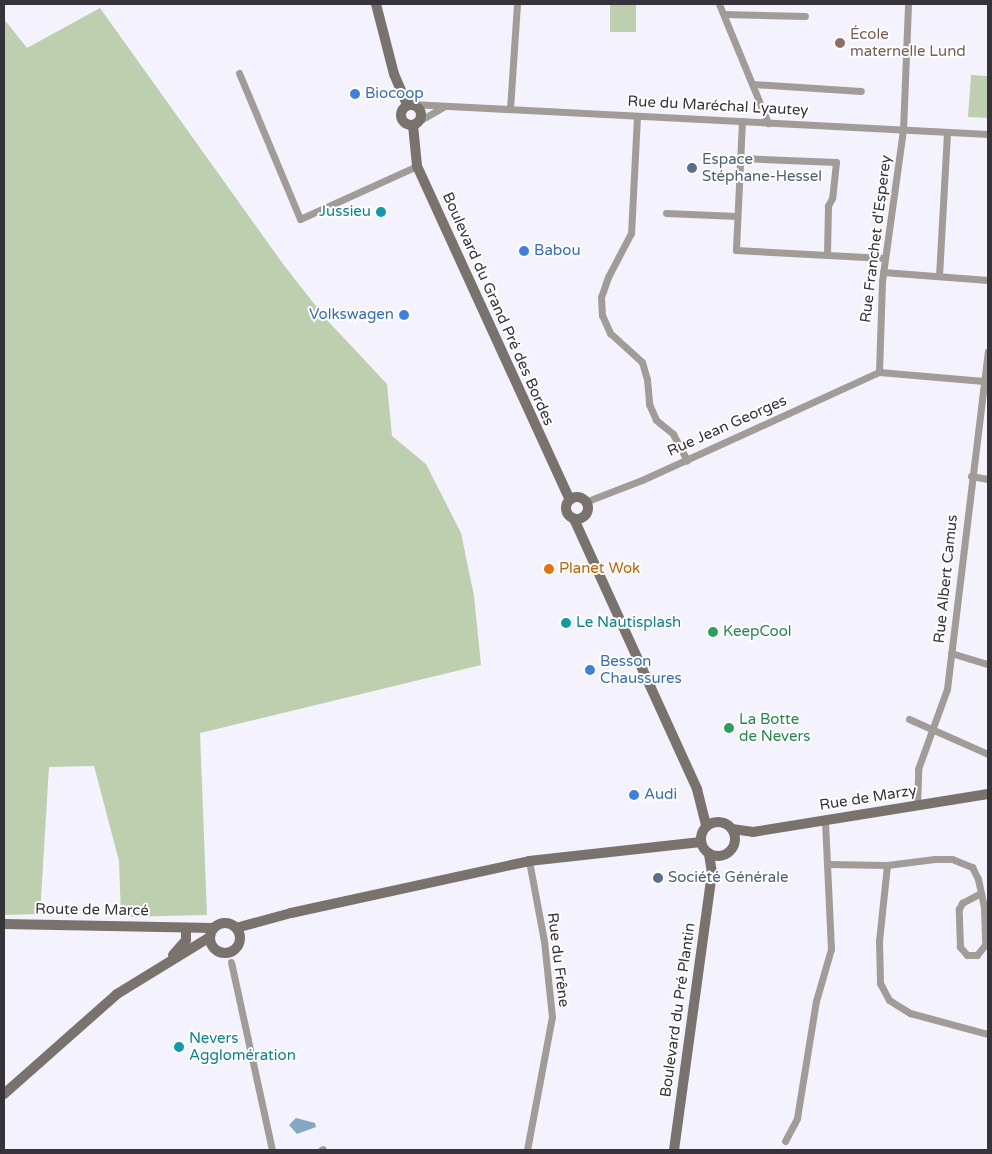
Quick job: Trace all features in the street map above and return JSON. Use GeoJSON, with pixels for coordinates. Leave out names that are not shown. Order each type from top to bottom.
{"type":"FeatureCollection","features":[{"type":"Feature","properties":{"kind":"main road"},"geometry":{"type":"LineString","coordinates":[[376,4],[394,74],[409,105],[421,112],[416,123],[401,119],[401,112],[409,105]]}},
{"type":"Feature","properties":{"kind":"main road","name":"Boulevard du Grand Pré des Bordes"},"geometry":{"type":"LineString","coordinates":[[416,123],[417,166],[570,500]]}},
{"type":"Feature","properties":{"kind":"main road"},"geometry":{"type":"LineString","coordinates":[[582,534],[586,502],[576,497],[570,500],[566,509],[582,534],[697,789],[719,822],[732,829],[734,843],[724,855],[709,853],[701,842],[706,826],[697,789]]}},
{"type":"Feature","properties":{"kind":"main road"},"geometry":{"type":"LineString","coordinates":[[574,519],[585,515]]}},
{"type":"Feature","properties":{"kind":"main road","name":"Rue de Marzy"},"geometry":{"type":"LineString","coordinates":[[732,829],[753,832],[988,794]]}},
{"type":"Feature","properties":{"kind":"main road"},"geometry":{"type":"LineString","coordinates":[[706,826],[719,822]]}},
{"type":"Feature","properties":{"kind":"main road","name":"Rue de Marzy"},"geometry":{"type":"LineString","coordinates":[[734,843],[753,832]]}},
{"type":"Feature","properties":{"kind":"main road","name":"Route de Marcé"},"geometry":{"type":"LineString","coordinates":[[4,924],[183,927],[211,937],[225,923],[236,928],[530,861],[701,842]]}},
{"type":"Feature","properties":{"kind":"main road","name":"Boulevard du Pré Plantin"},"geometry":{"type":"LineString","coordinates":[[674,1150],[712,873],[709,853]]}},
{"type":"Feature","properties":{"kind":"main road","name":"Boulevard du Pré Plantin"},"geometry":{"type":"LineString","coordinates":[[712,873],[724,855]]}},
{"type":"Feature","properties":{"kind":"main road"},"geometry":{"type":"LineString","coordinates":[[224,952],[273,919]]}},
{"type":"Feature","properties":{"kind":"main road"},"geometry":{"type":"LineString","coordinates":[[168,961],[186,940],[183,927]]}},
{"type":"Feature","properties":{"kind":"main road"},"geometry":{"type":"LineString","coordinates":[[231,962],[237,944],[236,928]]}},
{"type":"Feature","properties":{"kind":"main road"},"geometry":{"type":"LineString","coordinates":[[4,1094],[117,994],[168,961],[211,937],[231,962]]}},
{"type":"Feature","properties":{"kind":"street"},"geometry":{"type":"LineString","coordinates":[[510,109],[517,4]]}},
{"type":"Feature","properties":{"kind":"street"},"geometry":{"type":"LineString","coordinates":[[719,4],[768,123]]}},
{"type":"Feature","properties":{"kind":"street","name":"Rue Franchet d'Esperey"},"geometry":{"type":"LineString","coordinates":[[879,372],[885,258],[903,130],[908,4]]}},
{"type":"Feature","properties":{"kind":"street"},"geometry":{"type":"LineString","coordinates":[[724,14],[805,16]]}},
{"type":"Feature","properties":{"kind":"street"},"geometry":{"type":"LineString","coordinates":[[240,73],[300,219],[417,166]]}},
{"type":"Feature","properties":{"kind":"street"},"geometry":{"type":"LineString","coordinates":[[753,84],[861,90]]}},
{"type":"Feature","properties":{"kind":"street","name":"Rue du Maréchal Lyautey"},"geometry":{"type":"LineString","coordinates":[[409,105],[988,134]]}},
{"type":"Feature","properties":{"kind":"street"},"geometry":{"type":"LineString","coordinates":[[416,123],[446,106]]}},
{"type":"Feature","properties":{"kind":"street"},"geometry":{"type":"LineString","coordinates":[[637,116],[631,233],[608,277],[601,297],[602,315],[610,332],[642,362],[648,379],[649,404],[656,420],[672,434],[686,460]]}},
{"type":"Feature","properties":{"kind":"street"},"geometry":{"type":"LineString","coordinates":[[742,121],[736,250],[885,258]]}},
{"type":"Feature","properties":{"kind":"street"},"geometry":{"type":"LineString","coordinates":[[939,276],[947,132]]}},
{"type":"Feature","properties":{"kind":"street"},"geometry":{"type":"LineString","coordinates":[[740,158],[836,162],[832,198],[828,206],[827,255]]}},
{"type":"Feature","properties":{"kind":"street"},"geometry":{"type":"LineString","coordinates":[[666,213],[737,216]]}},
{"type":"Feature","properties":{"kind":"street"},"geometry":{"type":"LineString","coordinates":[[884,272],[988,280]]}},
{"type":"Feature","properties":{"kind":"street","name":"Rue Albert Camus"},"geometry":{"type":"LineString","coordinates":[[917,806],[918,769],[947,689],[971,476],[988,351]]}},
{"type":"Feature","properties":{"kind":"street"},"geometry":{"type":"LineString","coordinates":[[879,372],[984,381]]}},
{"type":"Feature","properties":{"kind":"street","name":"Rue Jean Georges"},"geometry":{"type":"LineString","coordinates":[[586,502],[686,460],[879,372]]}},
{"type":"Feature","properties":{"kind":"street"},"geometry":{"type":"LineString","coordinates":[[971,476],[988,479]]}},
{"type":"Feature","properties":{"kind":"street"},"geometry":{"type":"LineString","coordinates":[[951,653],[988,664]]}},
{"type":"Feature","properties":{"kind":"street"},"geometry":{"type":"LineString","coordinates":[[909,719],[988,754]]}},
{"type":"Feature","properties":{"kind":"street"},"geometry":{"type":"LineString","coordinates":[[785,1141],[797,1118],[816,1001],[830,949],[825,821]]}},
{"type":"Feature","properties":{"kind":"street"},"geometry":{"type":"LineString","coordinates":[[828,864],[887,865],[935,859],[964,863],[976,872],[981,893],[985,945],[977,955],[967,955],[960,947],[959,909],[962,903],[981,893]]}},
{"type":"Feature","properties":{"kind":"street","name":"Rue du Frêne"},"geometry":{"type":"LineString","coordinates":[[528,1150],[552,1017],[544,941],[530,861]]}},
{"type":"Feature","properties":{"kind":"street"},"geometry":{"type":"LineString","coordinates":[[887,865],[879,941],[880,983],[889,1000],[910,1013],[988,1034]]}},
{"type":"Feature","properties":{"kind":"street"},"geometry":{"type":"LineString","coordinates":[[231,962],[272,1150]]}},
{"type":"Feature","properties":{"kind":"green space"},"geometry":{"type":"Polygon","coordinates":[[[610,4],[636,4],[636,32],[610,32],[610,4]]]}},
{"type":"Feature","properties":{"kind":"green space"},"geometry":{"type":"Polygon","coordinates":[[[100,8],[283,264],[326,319],[387,384],[392,436],[426,464],[461,533],[474,596],[481,665],[200,733],[207,915],[121,917],[119,861],[94,766],[49,767],[40,914],[4,915],[4,19],[27,48],[100,8]]]}},
{"type":"Feature","properties":{"kind":"green space"},"geometry":{"type":"Polygon","coordinates":[[[971,75],[988,76],[988,118],[968,117],[971,75]]]}},
{"type":"Feature","properties":{"kind":"water"},"geometry":{"type":"Polygon","coordinates":[[[296,1118],[315,1123],[316,1127],[297,1134],[289,1125],[296,1118]]]}},
{"type":"Feature","properties":{"kind":"place","name":"École maternelle Lund"},"geometry":{"type":"Point","coordinates":[840,43]}},
{"type":"Feature","properties":{"kind":"place","name":"Biocoop"},"geometry":{"type":"Point","coordinates":[355,94]}},
{"type":"Feature","properties":{"kind":"place","name":"Espace Stéphane-Hessel"},"geometry":{"type":"Point","coordinates":[692,168]}},
{"type":"Feature","properties":{"kind":"place","name":"Jussieu"},"geometry":{"type":"Point","coordinates":[381,212]}},
{"type":"Feature","properties":{"kind":"place","name":"Babou"},"geometry":{"type":"Point","coordinates":[524,251]}},
{"type":"Feature","properties":{"kind":"place","name":"Volkswagen"},"geometry":{"type":"Point","coordinates":[404,315]}},
{"type":"Feature","properties":{"kind":"place","name":"Planet Wok"},"geometry":{"type":"Point","coordinates":[549,569]}},
{"type":"Feature","properties":{"kind":"place","name":"Le Nautisplash"},"geometry":{"type":"Point","coordinates":[566,623]}},
{"type":"Feature","properties":{"kind":"place","name":"KeepCool"},"geometry":{"type":"Point","coordinates":[713,632]}},
{"type":"Feature","properties":{"kind":"place","name":"Besson Chaussures"},"geometry":{"type":"Point","coordinates":[590,670]}},
{"type":"Feature","properties":{"kind":"place","name":"La Botte de Nevers"},"geometry":{"type":"Point","coordinates":[729,728]}},
{"type":"Feature","properties":{"kind":"place","name":"Audi"},"geometry":{"type":"Point","coordinates":[634,795]}},
{"type":"Feature","properties":{"kind":"place","name":"Société Générale"},"geometry":{"type":"Point","coordinates":[658,878]}},
{"type":"Feature","properties":{"kind":"place","name":"Nevers Agglomération"},"geometry":{"type":"Point","coordinates":[179,1047]}}]}
